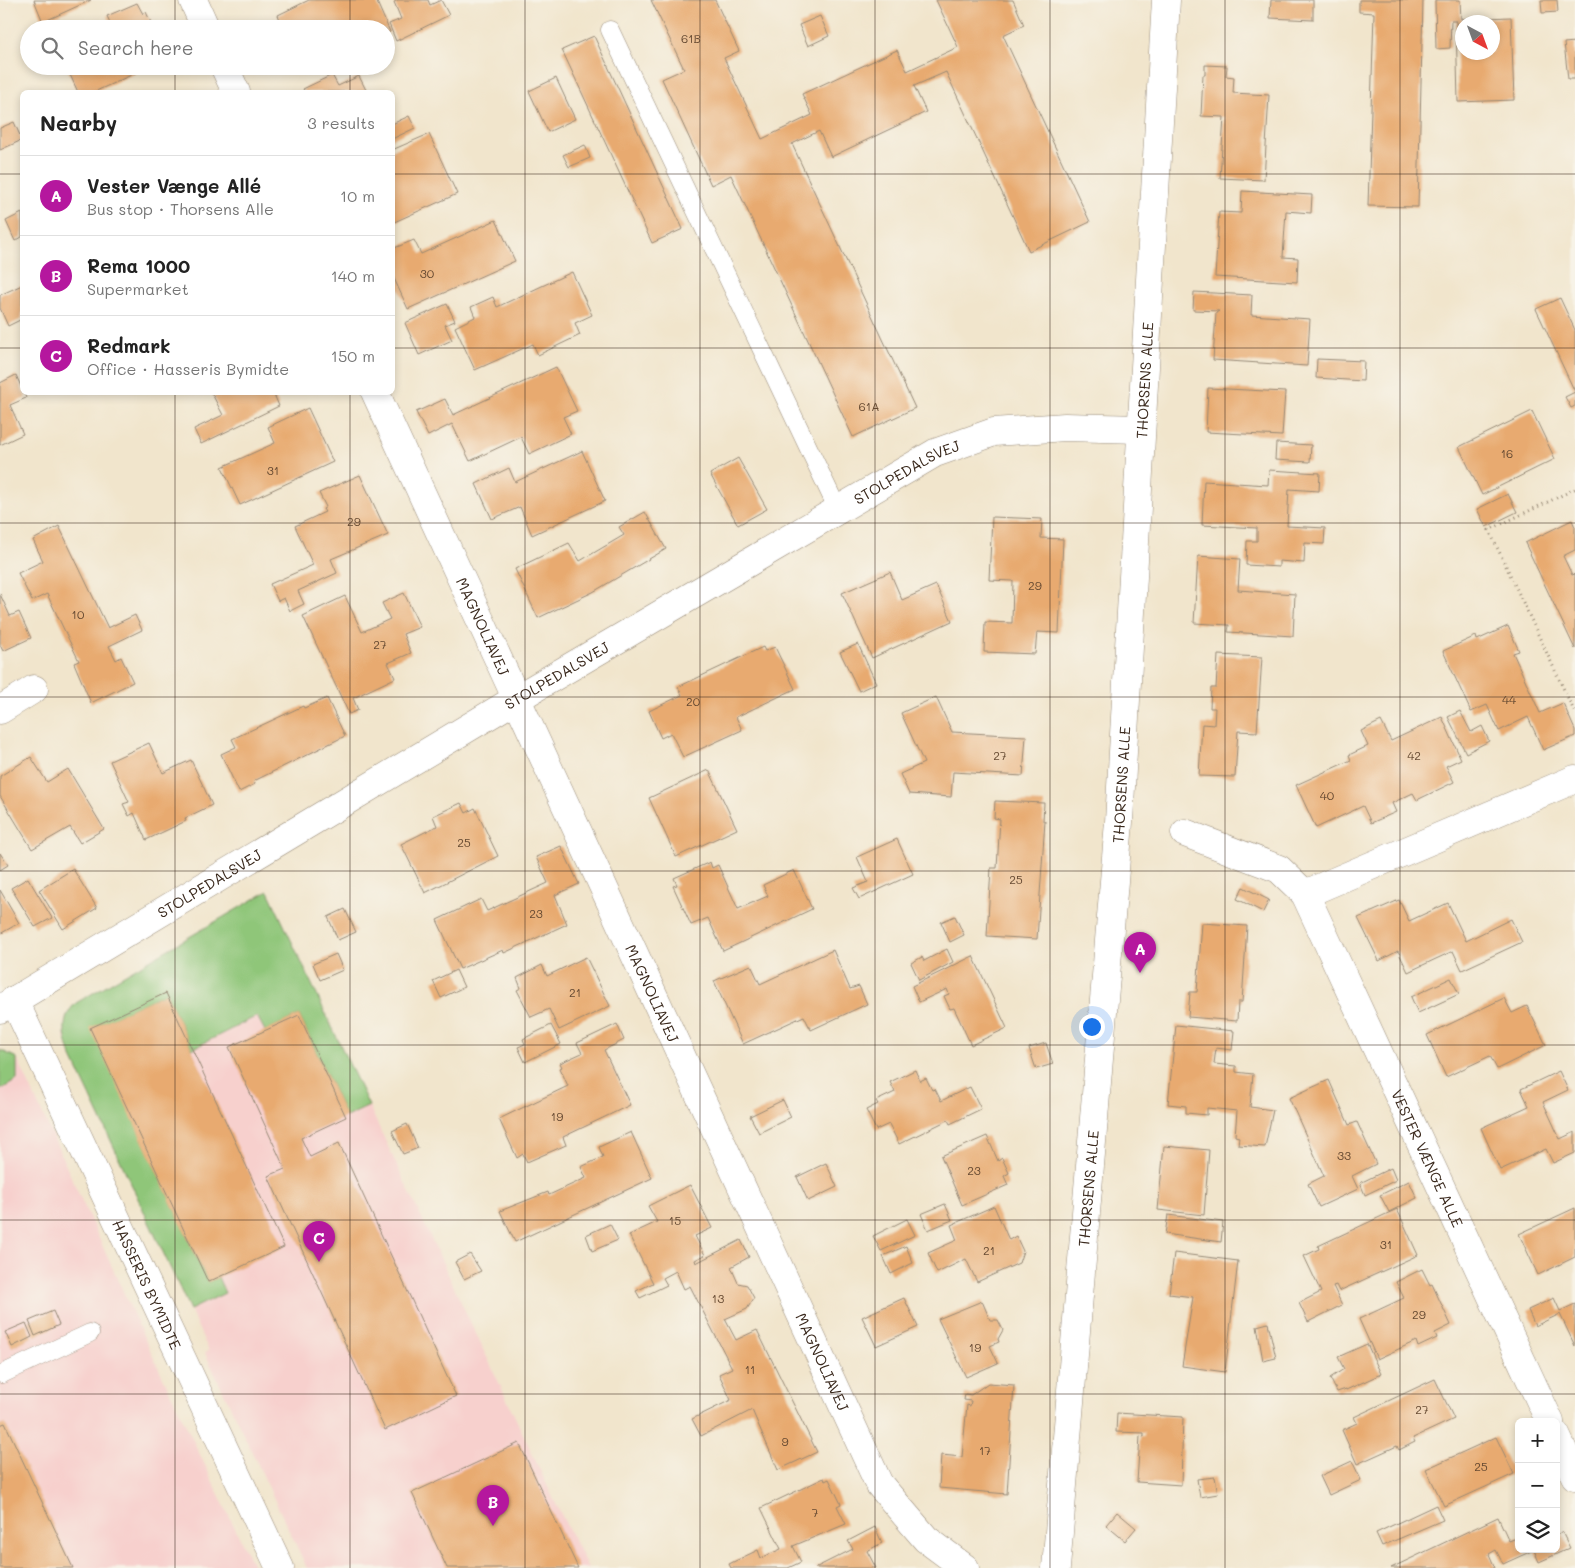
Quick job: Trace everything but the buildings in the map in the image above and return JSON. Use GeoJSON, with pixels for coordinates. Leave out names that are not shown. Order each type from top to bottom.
{"type":"FeatureCollection","features":[{"type":"Feature","properties":{"kind":"street"},"geometry":{"type":"LineString","coordinates":[[193,0],[202,20]]}},
{"type":"Feature","properties":{"kind":"street","name":"THORSENS ALLE"},"geometry":{"type":"LineString","coordinates":[[1056,1568],[1119,822],[1166,0]]}},
{"type":"Feature","properties":{"kind":"street"},"geometry":{"type":"LineString","coordinates":[[228,75],[235,90]]}},
{"type":"Feature","properties":{"kind":"street","name":"MAGNOLIAVEJ"},"geometry":{"type":"LineString","coordinates":[[376,395],[879,1484],[926,1539],[965,1568]]}},
{"type":"Feature","properties":{"kind":"street","name":"STOLPEDALSVEJ"},"geometry":{"type":"LineString","coordinates":[[7,1004],[516,699],[936,453],[994,432],[1065,427],[1140,429]]}},
{"type":"Feature","properties":{"kind":"street"},"geometry":{"type":"LineString","coordinates":[[0,710],[34,689]]}},
{"type":"Feature","properties":{"kind":"street"},"geometry":{"type":"LineString","coordinates":[[1305,894],[1575,779]]}},
{"type":"Feature","properties":{"kind":"street","name":"VESTER VÆNGE ALLE"},"geometry":{"type":"LineString","coordinates":[[1185,833],[1279,869],[1305,894],[1548,1418]]}},
{"type":"Feature","properties":{"kind":"street","name":"HASSERIS BYMIDTE"},"geometry":{"type":"LineString","coordinates":[[7,1004],[280,1568]]}},
{"type":"Feature","properties":{"kind":"street"},"geometry":{"type":"LineString","coordinates":[[1560,1444],[1575,1476]]}},
{"type":"Feature","properties":{"kind":"lane"},"geometry":{"type":"LineString","coordinates":[[610,30],[838,510]]}},
{"type":"Feature","properties":{"kind":"lane"},"geometry":{"type":"LineString","coordinates":[[2,1374],[90,1333]]}},
{"type":"Feature","properties":{"kind":"path"},"geometry":{"type":"LineString","coordinates":[[1575,489],[1489,530],[1575,713]]}},
{"type":"Feature","properties":{"kind":"shaded area"},"geometry":{"type":"Polygon","coordinates":[[[268,891],[554,1500],[588,1568],[307,1568],[205,1353],[209,1351],[71,1055],[64,1038],[65,1019],[76,1003],[268,891]]]}},
{"type":"Feature","properties":{"kind":"shaded area"},"geometry":{"type":"Polygon","coordinates":[[[0,1050],[17,1058],[142,1333],[254,1568],[0,1568],[0,1050]]]}},
{"type":"Feature","properties":{"kind":"green space"},"geometry":{"type":"Polygon","coordinates":[[[268,891],[369,1106],[346,1117],[299,1015],[265,1031],[257,1016],[192,1049],[166,993],[91,1028],[208,1282],[218,1277],[225,1293],[190,1310],[71,1055],[65,1035],[67,1015],[76,1003],[268,891]]]}},
{"type":"Feature","properties":{"kind":"green space"},"geometry":{"type":"Polygon","coordinates":[[[0,1050],[17,1058],[17,1080],[0,1090],[0,1050]]]}},
{"type":"Feature","properties":{"kind":"place","name":"Vester Vænge Allé"},"geometry":{"type":"Point","coordinates":[1140,973]}},
{"type":"Feature","properties":{"kind":"place","name":"Redmark"},"geometry":{"type":"Point","coordinates":[319,1262]}},
{"type":"Feature","properties":{"kind":"place","name":"Rema 1000"},"geometry":{"type":"Point","coordinates":[493,1526]}}]}
